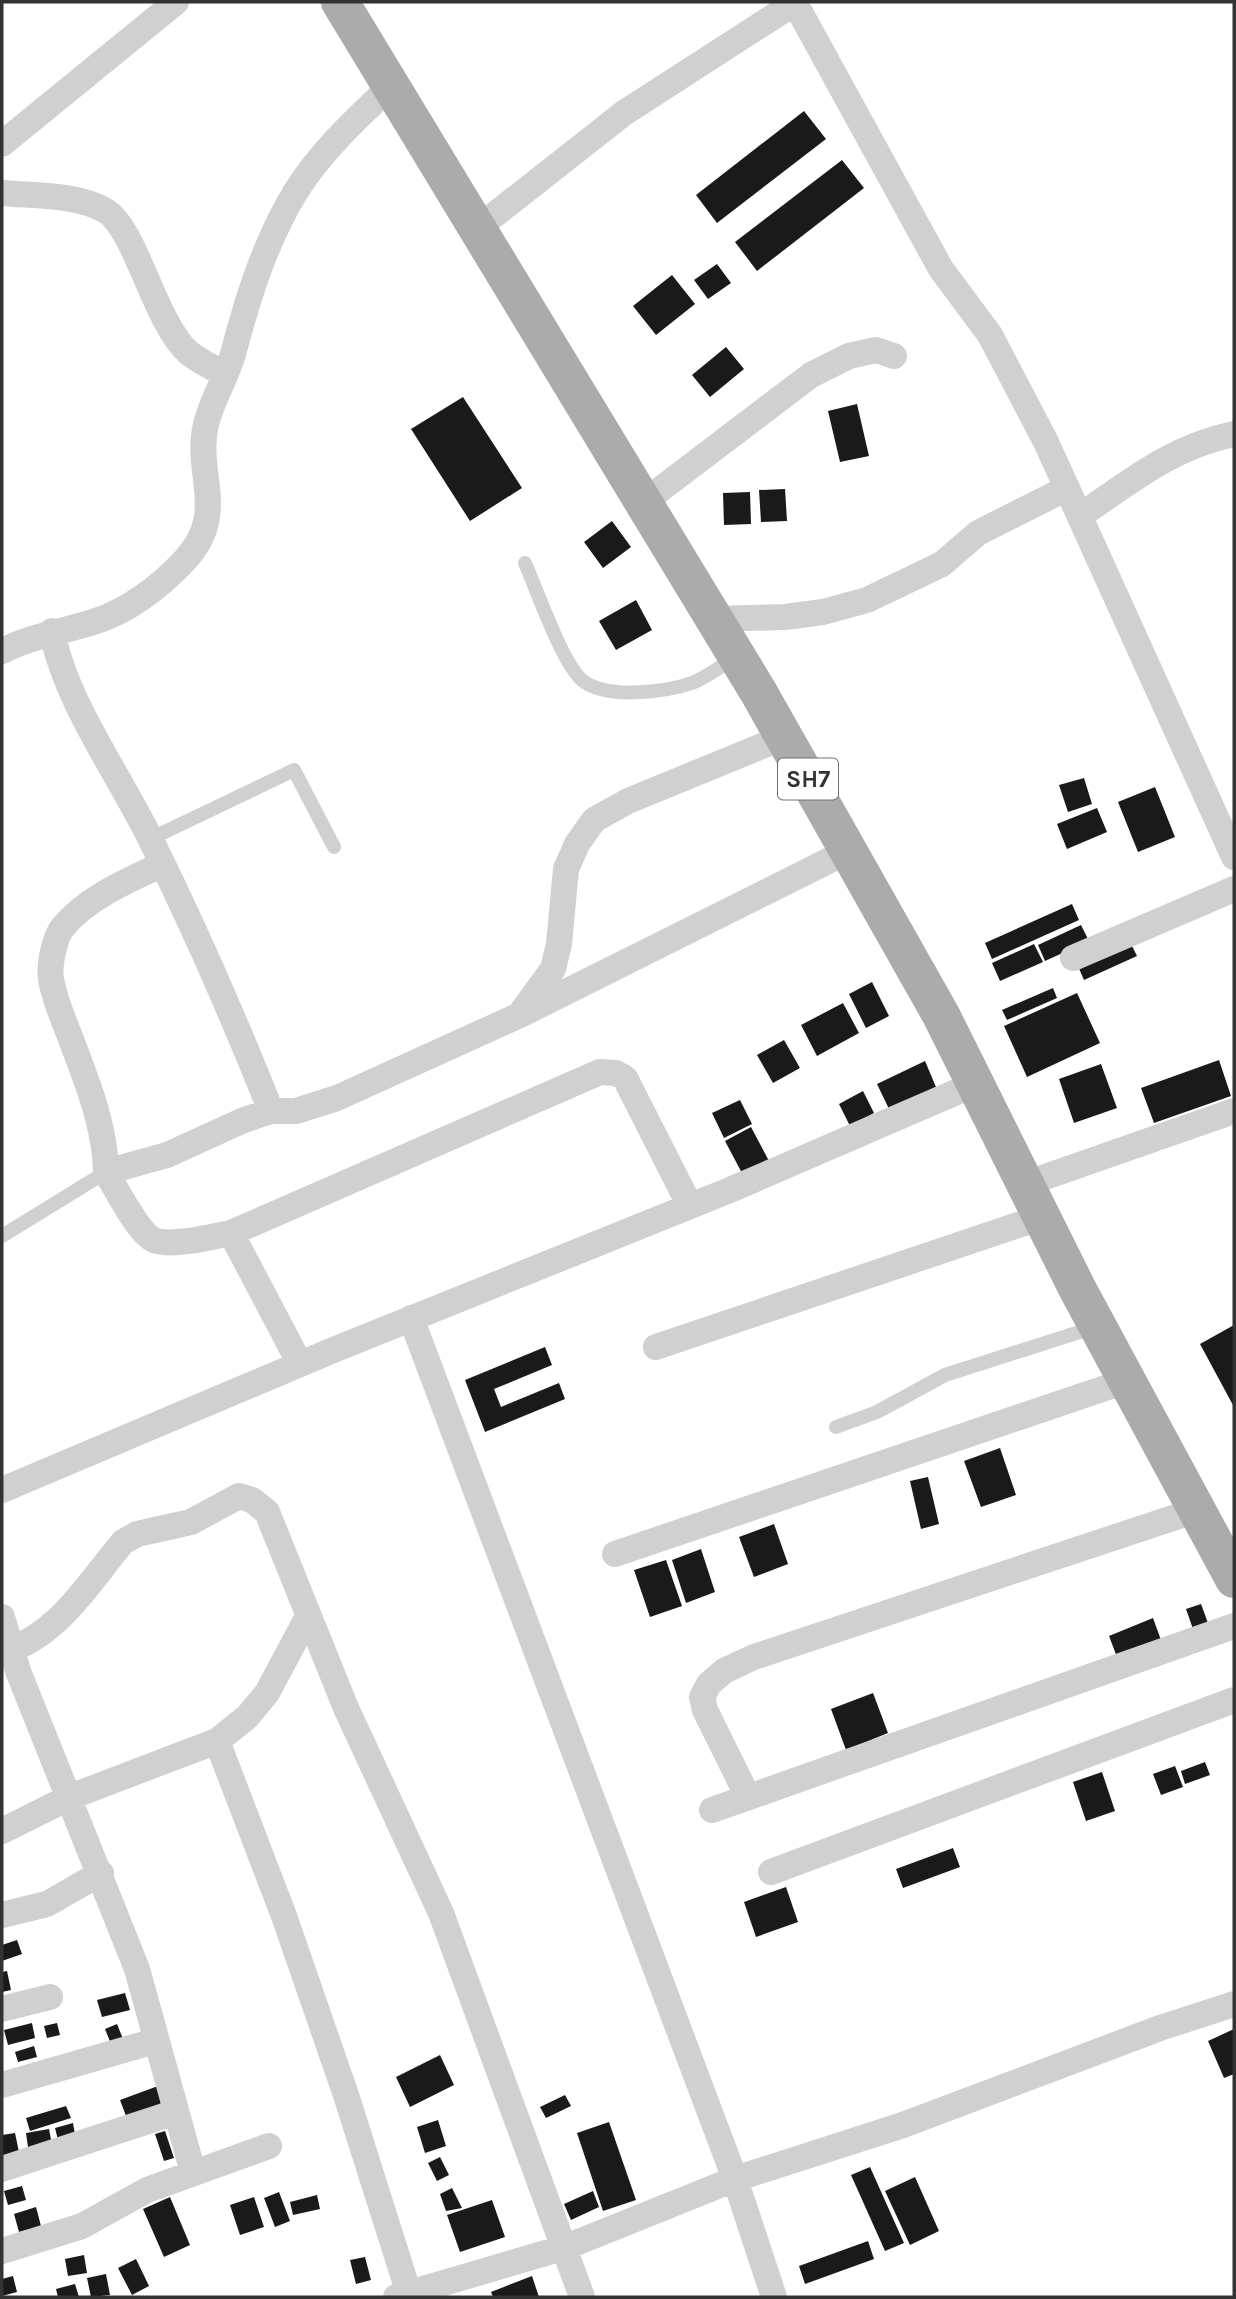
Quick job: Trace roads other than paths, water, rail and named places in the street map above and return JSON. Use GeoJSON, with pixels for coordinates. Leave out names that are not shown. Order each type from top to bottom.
{"type":"FeatureCollection","features":[{"type":"Feature","properties":{"kind":"main road","name":"SH7"},"geometry":{"type":"LineString","coordinates":[[340,2],[645,501],[784,737],[975,1084],[1098,1326],[1234,1579]]}},
{"type":"Feature","properties":{"kind":"street"},"geometry":{"type":"LineString","coordinates":[[2,144],[176,2]]}},
{"type":"Feature","properties":{"kind":"street"},"geometry":{"type":"LineString","coordinates":[[479,227],[624,113],[786,5],[941,269],[990,335],[1067,488],[1234,857]]}},
{"type":"Feature","properties":{"kind":"street"},"geometry":{"type":"LineString","coordinates":[[2,651],[52,631],[93,622],[132,603],[154,589],[185,560],[202,537],[210,501],[205,464],[206,425],[225,375],[260,264],[296,191],[344,131],[392,85]]}},
{"type":"Feature","properties":{"kind":"street"},"geometry":{"type":"LineString","coordinates":[[2,193],[91,203],[108,212],[120,224],[155,301],[187,352],[225,375]]}},
{"type":"Feature","properties":{"kind":"street"},"geometry":{"type":"LineString","coordinates":[[645,501],[811,375],[849,356],[876,350],[894,356]]}},
{"type":"Feature","properties":{"kind":"street"},"geometry":{"type":"LineString","coordinates":[[1080,516],[1176,452],[1204,440],[1234,434]]}},
{"type":"Feature","properties":{"kind":"street"},"geometry":{"type":"LineString","coordinates":[[715,619],[785,617],[823,612],[867,600],[942,564],[978,533],[1067,488]]}},
{"type":"Feature","properties":{"kind":"street"},"geometry":{"type":"LineString","coordinates":[[52,631],[56,654],[191,924],[271,1111]]}},
{"type":"Feature","properties":{"kind":"street"},"geometry":{"type":"LineString","coordinates":[[520,1015],[553,969],[559,944],[566,869],[577,844],[594,820],[628,801],[784,737]]}},
{"type":"Feature","properties":{"kind":"street"},"geometry":{"type":"LineString","coordinates":[[106,1172],[167,1155],[244,1120],[271,1111],[296,1111],[337,1098],[520,1015],[848,851]]}},
{"type":"Feature","properties":{"kind":"street"},"geometry":{"type":"LineString","coordinates":[[161,864],[119,885],[81,909],[61,929],[50,976],[96,1108],[106,1144],[106,1172],[144,1233],[155,1240],[200,1239],[231,1233],[600,1072],[616,1073],[625,1078],[690,1206]]}},
{"type":"Feature","properties":{"kind":"street"},"geometry":{"type":"LineString","coordinates":[[1073,958],[1234,889]]}},
{"type":"Feature","properties":{"kind":"street"},"geometry":{"type":"LineString","coordinates":[[2,1490],[411,1318],[690,1206],[975,1084]]}},
{"type":"Feature","properties":{"kind":"street"},"geometry":{"type":"LineString","coordinates":[[656,1347],[1034,1200],[1234,1111]]}},
{"type":"Feature","properties":{"kind":"street"},"geometry":{"type":"LineString","coordinates":[[231,1233],[300,1364]]}},
{"type":"Feature","properties":{"kind":"street"},"geometry":{"type":"LineString","coordinates":[[411,1318],[735,2179],[774,2297]]}},
{"type":"Feature","properties":{"kind":"street"},"geometry":{"type":"LineString","coordinates":[[615,1554],[1129,1380]]}},
{"type":"Feature","properties":{"kind":"street"},"geometry":{"type":"LineString","coordinates":[[7,1652],[36,1639],[54,1626],[123,1542],[137,1534],[191,1522],[239,1496],[252,1500],[267,1512],[307,1618],[441,1913],[582,2297]]}},
{"type":"Feature","properties":{"kind":"street"},"geometry":{"type":"LineString","coordinates":[[748,1797],[705,1710],[702,1697],[709,1684],[724,1671],[819,1633],[1198,1510]]}},
{"type":"Feature","properties":{"kind":"street"},"geometry":{"type":"LineString","coordinates":[[2,1617],[7,1652],[70,1797],[137,1969],[193,2172]]}},
{"type":"Feature","properties":{"kind":"street"},"geometry":{"type":"LineString","coordinates":[[2,1831],[70,1797],[217,1741],[247,1717],[267,1693],[307,1618]]}},
{"type":"Feature","properties":{"kind":"street"},"geometry":{"type":"LineString","coordinates":[[712,1810],[1234,1626]]}},
{"type":"Feature","properties":{"kind":"street"},"geometry":{"type":"LineString","coordinates":[[771,1872],[1234,1700]]}},
{"type":"Feature","properties":{"kind":"street"},"geometry":{"type":"LineString","coordinates":[[217,1741],[285,1916],[346,2095],[405,2296],[565,2247],[735,2179],[903,2125],[1160,2028],[1234,2004]]}},
{"type":"Feature","properties":{"kind":"street"},"geometry":{"type":"LineString","coordinates":[[2,1915],[47,1904],[100,1873]]}},
{"type":"Feature","properties":{"kind":"street"},"geometry":{"type":"LineString","coordinates":[[2,2009],[50,1997]]}},
{"type":"Feature","properties":{"kind":"street"},"geometry":{"type":"LineString","coordinates":[[2,2085],[155,2040]]}},
{"type":"Feature","properties":{"kind":"street"},"geometry":{"type":"LineString","coordinates":[[2,2169],[176,2112]]}},
{"type":"Feature","properties":{"kind":"street"},"geometry":{"type":"LineString","coordinates":[[2,2251],[82,2226],[147,2190],[270,2147]]}},
{"type":"Feature","properties":{"kind":"lane"},"geometry":{"type":"LineString","coordinates":[[525,563],[569,661],[582,680],[598,688],[620,693],[693,682],[737,657]]}},
{"type":"Feature","properties":{"kind":"lane"},"geometry":{"type":"LineString","coordinates":[[150,839],[294,769],[334,847]]}},
{"type":"Feature","properties":{"kind":"lane"},"geometry":{"type":"LineString","coordinates":[[2,1236],[106,1172]]}},
{"type":"Feature","properties":{"kind":"lane"},"geometry":{"type":"LineString","coordinates":[[836,1427],[877,1412],[945,1375],[1098,1326]]}}]}
